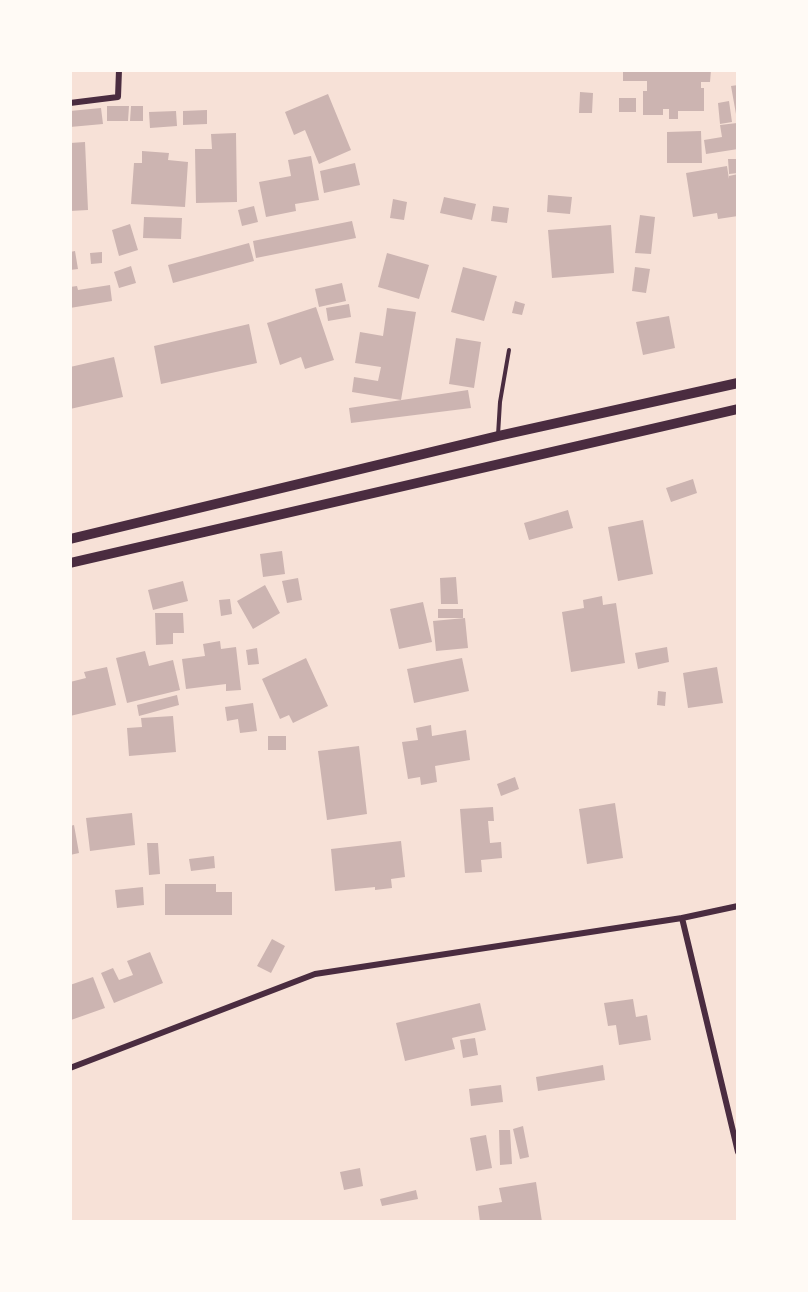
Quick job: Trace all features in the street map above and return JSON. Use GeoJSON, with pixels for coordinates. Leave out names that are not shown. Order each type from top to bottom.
{"type":"FeatureCollection","features":[{"type":"Feature","properties":{"kind":"street"},"geometry":{"type":"LineString","coordinates":[[70,103],[118,98],[119,70]]}},
{"type":"Feature","properties":{"kind":"street"},"geometry":{"type":"LineString","coordinates":[[70,539],[498,436],[738,383]]}},
{"type":"Feature","properties":{"kind":"street"},"geometry":{"type":"LineString","coordinates":[[70,563],[738,410]]}},
{"type":"Feature","properties":{"kind":"street"},"geometry":{"type":"LineString","coordinates":[[70,1068],[315,974],[681,918],[738,906]]}},
{"type":"Feature","properties":{"kind":"street"},"geometry":{"type":"LineString","coordinates":[[681,918],[738,1152]]}},
{"type":"Feature","properties":{"kind":"lane"},"geometry":{"type":"LineString","coordinates":[[498,436],[500,402],[509,350]]}},
{"type":"Feature","properties":{"kind":"building"},"geometry":{"type":"Polygon","coordinates":[[[623,70],[711,70],[710,82],[701,82],[701,88],[704,88],[704,111],[678,111],[678,119],[669,119],[669,109],[663,109],[663,115],[643,115],[643,91],[647,91],[647,81],[623,81],[623,70]]]}},
{"type":"Feature","properties":{"kind":"building"},"geometry":{"type":"Polygon","coordinates":[[[738,85],[738,114],[736,114],[731,86],[738,85]]]}},
{"type":"Feature","properties":{"kind":"building"},"geometry":{"type":"Polygon","coordinates":[[[580,92],[593,93],[592,113],[579,113],[580,92]]]}},
{"type":"Feature","properties":{"kind":"building"},"geometry":{"type":"Polygon","coordinates":[[[328,94],[351,150],[319,164],[305,130],[294,135],[285,112],[328,94]]]}},
{"type":"Feature","properties":{"kind":"building"},"geometry":{"type":"Polygon","coordinates":[[[619,98],[636,98],[636,112],[619,112],[619,98]]]}},
{"type":"Feature","properties":{"kind":"building"},"geometry":{"type":"Polygon","coordinates":[[[729,101],[732,122],[720,124],[718,103],[729,101]]]}},
{"type":"Feature","properties":{"kind":"building"},"geometry":{"type":"Polygon","coordinates":[[[107,106],[129,106],[128,121],[107,121],[107,106]]]}},
{"type":"Feature","properties":{"kind":"building"},"geometry":{"type":"Polygon","coordinates":[[[131,106],[143,106],[143,121],[130,121],[131,106]]]}},
{"type":"Feature","properties":{"kind":"building"},"geometry":{"type":"Polygon","coordinates":[[[101,108],[103,124],[70,127],[70,111],[101,108]]]}},
{"type":"Feature","properties":{"kind":"building"},"geometry":{"type":"Polygon","coordinates":[[[207,110],[207,124],[183,125],[183,111],[207,110]]]}},
{"type":"Feature","properties":{"kind":"building"},"geometry":{"type":"Polygon","coordinates":[[[176,111],[177,126],[150,128],[149,112],[176,111]]]}},
{"type":"Feature","properties":{"kind":"building"},"geometry":{"type":"Polygon","coordinates":[[[737,123],[738,149],[706,154],[704,140],[722,137],[720,125],[737,123]]]}},
{"type":"Feature","properties":{"kind":"building"},"geometry":{"type":"Polygon","coordinates":[[[701,131],[702,163],[667,163],[667,132],[701,131]]]}},
{"type":"Feature","properties":{"kind":"building"},"geometry":{"type":"Polygon","coordinates":[[[236,133],[237,202],[196,203],[195,149],[212,149],[211,134],[236,133]]]}},
{"type":"Feature","properties":{"kind":"building"},"geometry":{"type":"Polygon","coordinates":[[[85,142],[88,210],[70,211],[70,143],[85,142]]]}},
{"type":"Feature","properties":{"kind":"building"},"geometry":{"type":"Polygon","coordinates":[[[142,151],[169,153],[168,160],[188,162],[185,207],[131,204],[134,163],[142,163],[142,151]]]}},
{"type":"Feature","properties":{"kind":"building"},"geometry":{"type":"Polygon","coordinates":[[[311,156],[319,200],[295,204],[296,211],[266,217],[259,182],[291,176],[288,160],[311,156]]]}},
{"type":"Feature","properties":{"kind":"building"},"geometry":{"type":"Polygon","coordinates":[[[728,159],[738,159],[738,173],[729,174],[728,159]]]}},
{"type":"Feature","properties":{"kind":"building"},"geometry":{"type":"Polygon","coordinates":[[[355,163],[360,185],[324,193],[320,171],[355,163]]]}},
{"type":"Feature","properties":{"kind":"building"},"geometry":{"type":"Polygon","coordinates":[[[727,166],[729,179],[729,176],[738,174],[738,216],[718,219],[717,213],[693,217],[686,173],[727,166]]]}},
{"type":"Feature","properties":{"kind":"building"},"geometry":{"type":"Polygon","coordinates":[[[548,195],[572,197],[570,214],[547,212],[548,195]]]}},
{"type":"Feature","properties":{"kind":"building"},"geometry":{"type":"Polygon","coordinates":[[[444,197],[476,204],[472,220],[440,213],[444,197]]]}},
{"type":"Feature","properties":{"kind":"building"},"geometry":{"type":"Polygon","coordinates":[[[393,199],[407,202],[404,220],[390,218],[393,199]]]}},
{"type":"Feature","properties":{"kind":"building"},"geometry":{"type":"Polygon","coordinates":[[[254,206],[258,222],[242,226],[238,210],[254,206]]]}},
{"type":"Feature","properties":{"kind":"building"},"geometry":{"type":"Polygon","coordinates":[[[493,206],[509,208],[507,223],[491,221],[493,206]]]}},
{"type":"Feature","properties":{"kind":"building"},"geometry":{"type":"Polygon","coordinates":[[[640,215],[655,217],[651,254],[635,253],[640,215]]]}},
{"type":"Feature","properties":{"kind":"building"},"geometry":{"type":"Polygon","coordinates":[[[144,217],[182,218],[181,239],[143,238],[144,217]]]}},
{"type":"Feature","properties":{"kind":"building"},"geometry":{"type":"Polygon","coordinates":[[[352,221],[356,238],[256,258],[253,241],[352,221]]]}},
{"type":"Feature","properties":{"kind":"building"},"geometry":{"type":"Polygon","coordinates":[[[130,224],[138,250],[119,256],[112,230],[130,224]]]}},
{"type":"Feature","properties":{"kind":"building"},"geometry":{"type":"Polygon","coordinates":[[[611,225],[614,273],[552,278],[548,230],[611,225]]]}},
{"type":"Feature","properties":{"kind":"building"},"geometry":{"type":"Polygon","coordinates":[[[249,243],[254,261],[173,283],[168,265],[249,243]]]}},
{"type":"Feature","properties":{"kind":"building"},"geometry":{"type":"Polygon","coordinates":[[[75,251],[78,269],[70,270],[70,252],[75,251]]]}},
{"type":"Feature","properties":{"kind":"building"},"geometry":{"type":"Polygon","coordinates":[[[102,252],[102,263],[91,264],[90,253],[102,252]]]}},
{"type":"Feature","properties":{"kind":"building"},"geometry":{"type":"Polygon","coordinates":[[[387,253],[429,265],[419,299],[378,287],[387,253]]]}},
{"type":"Feature","properties":{"kind":"building"},"geometry":{"type":"Polygon","coordinates":[[[131,266],[136,283],[119,288],[114,272],[131,266]]]}},
{"type":"Feature","properties":{"kind":"building"},"geometry":{"type":"Polygon","coordinates":[[[463,267],[497,276],[484,321],[451,312],[463,267]]]}},
{"type":"Feature","properties":{"kind":"building"},"geometry":{"type":"Polygon","coordinates":[[[635,267],[650,269],[646,293],[632,291],[635,267]]]}},
{"type":"Feature","properties":{"kind":"building"},"geometry":{"type":"Polygon","coordinates":[[[342,283],[346,301],[319,307],[315,289],[342,283]]]}},
{"type":"Feature","properties":{"kind":"building"},"geometry":{"type":"Polygon","coordinates":[[[110,285],[112,301],[70,308],[70,287],[77,286],[78,290],[110,285]]]}},
{"type":"Feature","properties":{"kind":"building"},"geometry":{"type":"Polygon","coordinates":[[[515,301],[525,304],[522,315],[512,313],[515,301]]]}},
{"type":"Feature","properties":{"kind":"building"},"geometry":{"type":"Polygon","coordinates":[[[349,304],[351,317],[328,321],[326,308],[349,304]]]}},
{"type":"Feature","properties":{"kind":"building"},"geometry":{"type":"Polygon","coordinates":[[[316,307],[334,360],[305,369],[301,357],[280,365],[267,323],[316,307]]]}},
{"type":"Feature","properties":{"kind":"building"},"geometry":{"type":"Polygon","coordinates":[[[387,308],[416,312],[401,400],[352,392],[354,377],[378,381],[381,367],[355,363],[360,332],[383,336],[387,308]]]}},
{"type":"Feature","properties":{"kind":"building"},"geometry":{"type":"Polygon","coordinates":[[[669,316],[675,348],[643,355],[636,322],[669,316]]]}},
{"type":"Feature","properties":{"kind":"building"},"geometry":{"type":"Polygon","coordinates":[[[249,324],[257,363],[161,384],[154,346],[249,324]]]}},
{"type":"Feature","properties":{"kind":"building"},"geometry":{"type":"Polygon","coordinates":[[[456,338],[481,342],[474,388],[449,384],[456,338]]]}},
{"type":"Feature","properties":{"kind":"building"},"geometry":{"type":"Polygon","coordinates":[[[114,357],[123,397],[70,409],[70,367],[114,357]]]}},
{"type":"Feature","properties":{"kind":"building"},"geometry":{"type":"Polygon","coordinates":[[[468,390],[471,408],[351,423],[349,408],[468,390]]]}},
{"type":"Feature","properties":{"kind":"building"},"geometry":{"type":"Polygon","coordinates":[[[693,479],[697,493],[671,502],[666,488],[693,479]]]}},
{"type":"Feature","properties":{"kind":"building"},"geometry":{"type":"Polygon","coordinates":[[[568,510],[573,528],[529,540],[524,523],[568,510]]]}},
{"type":"Feature","properties":{"kind":"building"},"geometry":{"type":"Polygon","coordinates":[[[643,520],[653,574],[618,581],[608,527],[643,520]]]}},
{"type":"Feature","properties":{"kind":"building"},"geometry":{"type":"Polygon","coordinates":[[[282,551],[285,574],[263,577],[260,554],[282,551]]]}},
{"type":"Feature","properties":{"kind":"building"},"geometry":{"type":"Polygon","coordinates":[[[456,577],[458,604],[441,604],[440,578],[456,577]]]}},
{"type":"Feature","properties":{"kind":"building"},"geometry":{"type":"Polygon","coordinates":[[[298,578],[302,600],[287,603],[282,581],[298,578]]]}},
{"type":"Feature","properties":{"kind":"building"},"geometry":{"type":"Polygon","coordinates":[[[183,581],[188,601],[153,610],[148,590],[183,581]]]}},
{"type":"Feature","properties":{"kind":"building"},"geometry":{"type":"Polygon","coordinates":[[[265,585],[280,613],[253,629],[237,601],[265,585]]]}},
{"type":"Feature","properties":{"kind":"building"},"geometry":{"type":"Polygon","coordinates":[[[602,596],[603,605],[616,603],[625,663],[571,672],[562,612],[584,608],[583,600],[602,596]]]}},
{"type":"Feature","properties":{"kind":"building"},"geometry":{"type":"Polygon","coordinates":[[[230,599],[232,614],[221,616],[219,600],[230,599]]]}},
{"type":"Feature","properties":{"kind":"building"},"geometry":{"type":"Polygon","coordinates":[[[423,602],[432,642],[399,649],[390,609],[423,602]]]}},
{"type":"Feature","properties":{"kind":"building"},"geometry":{"type":"Polygon","coordinates":[[[438,609],[463,609],[463,618],[438,618],[438,609]]]}},
{"type":"Feature","properties":{"kind":"building"},"geometry":{"type":"Polygon","coordinates":[[[155,613],[183,613],[184,633],[173,633],[173,644],[156,645],[155,613]]]}},
{"type":"Feature","properties":{"kind":"building"},"geometry":{"type":"Polygon","coordinates":[[[465,618],[468,648],[436,651],[433,621],[465,618]]]}},
{"type":"Feature","properties":{"kind":"building"},"geometry":{"type":"Polygon","coordinates":[[[220,641],[221,649],[236,647],[241,690],[226,691],[226,684],[186,689],[182,659],[205,656],[203,644],[220,641]]]}},
{"type":"Feature","properties":{"kind":"building"},"geometry":{"type":"Polygon","coordinates":[[[667,647],[669,662],[638,669],[635,653],[667,647]]]}},
{"type":"Feature","properties":{"kind":"building"},"geometry":{"type":"Polygon","coordinates":[[[257,648],[259,664],[248,665],[246,650],[257,648]]]}},
{"type":"Feature","properties":{"kind":"building"},"geometry":{"type":"Polygon","coordinates":[[[145,651],[149,666],[173,660],[180,690],[127,703],[116,658],[145,651]]]}},
{"type":"Feature","properties":{"kind":"building"},"geometry":{"type":"Polygon","coordinates":[[[306,658],[328,706],[293,723],[289,715],[280,719],[262,679],[306,658]]]}},
{"type":"Feature","properties":{"kind":"building"},"geometry":{"type":"Polygon","coordinates":[[[462,658],[469,691],[414,703],[407,669],[462,658]]]}},
{"type":"Feature","properties":{"kind":"building"},"geometry":{"type":"Polygon","coordinates":[[[107,667],[116,705],[70,716],[70,682],[86,678],[84,672],[107,667]]]}},
{"type":"Feature","properties":{"kind":"building"},"geometry":{"type":"Polygon","coordinates":[[[717,667],[723,703],[688,708],[683,673],[717,667]]]}},
{"type":"Feature","properties":{"kind":"building"},"geometry":{"type":"Polygon","coordinates":[[[658,691],[666,692],[665,706],[657,705],[658,691]]]}},
{"type":"Feature","properties":{"kind":"building"},"geometry":{"type":"Polygon","coordinates":[[[177,695],[179,705],[139,716],[137,705],[177,695]]]}},
{"type":"Feature","properties":{"kind":"building"},"geometry":{"type":"Polygon","coordinates":[[[253,703],[257,731],[240,733],[238,719],[227,721],[225,707],[253,703]]]}},
{"type":"Feature","properties":{"kind":"building"},"geometry":{"type":"Polygon","coordinates":[[[173,716],[176,752],[129,756],[127,728],[142,727],[141,718],[173,716]]]}},
{"type":"Feature","properties":{"kind":"building"},"geometry":{"type":"Polygon","coordinates":[[[431,725],[432,736],[466,730],[470,760],[435,766],[437,782],[421,785],[420,777],[408,779],[402,742],[418,740],[416,728],[431,725]]]}},
{"type":"Feature","properties":{"kind":"building"},"geometry":{"type":"Polygon","coordinates":[[[268,736],[286,736],[286,750],[268,750],[268,736]]]}},
{"type":"Feature","properties":{"kind":"building"},"geometry":{"type":"Polygon","coordinates":[[[359,746],[367,814],[327,820],[318,751],[359,746]]]}},
{"type":"Feature","properties":{"kind":"building"},"geometry":{"type":"Polygon","coordinates":[[[515,777],[519,789],[501,796],[497,784],[515,777]]]}},
{"type":"Feature","properties":{"kind":"building"},"geometry":{"type":"Polygon","coordinates":[[[615,803],[623,858],[587,864],[579,809],[615,803]]]}},
{"type":"Feature","properties":{"kind":"building"},"geometry":{"type":"Polygon","coordinates":[[[493,807],[494,821],[488,821],[490,843],[501,842],[502,858],[481,860],[482,872],[465,873],[460,809],[493,807]]]}},
{"type":"Feature","properties":{"kind":"building"},"geometry":{"type":"Polygon","coordinates":[[[132,813],[135,845],[90,851],[86,818],[132,813]]]}},
{"type":"Feature","properties":{"kind":"building"},"geometry":{"type":"Polygon","coordinates":[[[74,825],[79,853],[70,855],[70,826],[74,825]]]}},
{"type":"Feature","properties":{"kind":"building"},"geometry":{"type":"Polygon","coordinates":[[[401,841],[405,877],[391,879],[392,888],[375,890],[375,887],[335,891],[331,849],[401,841]]]}},
{"type":"Feature","properties":{"kind":"building"},"geometry":{"type":"Polygon","coordinates":[[[147,843],[158,843],[160,874],[149,875],[147,843]]]}},
{"type":"Feature","properties":{"kind":"building"},"geometry":{"type":"Polygon","coordinates":[[[214,856],[215,868],[191,871],[189,859],[214,856]]]}},
{"type":"Feature","properties":{"kind":"building"},"geometry":{"type":"Polygon","coordinates":[[[165,884],[216,884],[216,892],[232,892],[232,915],[165,915],[165,884]]]}},
{"type":"Feature","properties":{"kind":"building"},"geometry":{"type":"Polygon","coordinates":[[[143,887],[144,905],[117,908],[115,890],[143,887]]]}},
{"type":"Feature","properties":{"kind":"building"},"geometry":{"type":"Polygon","coordinates":[[[272,939],[285,946],[271,973],[257,966],[272,939]]]}},
{"type":"Feature","properties":{"kind":"building"},"geometry":{"type":"Polygon","coordinates":[[[150,952],[163,983],[114,1003],[101,973],[113,968],[119,980],[133,975],[127,961],[150,952]]]}},
{"type":"Feature","properties":{"kind":"building"},"geometry":{"type":"Polygon","coordinates":[[[93,977],[105,1008],[71,1020],[70,985],[93,977]]]}},
{"type":"Feature","properties":{"kind":"building"},"geometry":{"type":"Polygon","coordinates":[[[633,999],[636,1017],[647,1015],[651,1040],[619,1045],[616,1025],[608,1026],[604,1003],[633,999]]]}},
{"type":"Feature","properties":{"kind":"building"},"geometry":{"type":"Polygon","coordinates":[[[480,1003],[486,1030],[452,1038],[455,1049],[405,1061],[396,1023],[480,1003]]]}},
{"type":"Feature","properties":{"kind":"building"},"geometry":{"type":"Polygon","coordinates":[[[475,1038],[478,1055],[463,1058],[460,1040],[475,1038]]]}},
{"type":"Feature","properties":{"kind":"building"},"geometry":{"type":"Polygon","coordinates":[[[603,1065],[605,1080],[538,1091],[536,1077],[603,1065]]]}},
{"type":"Feature","properties":{"kind":"building"},"geometry":{"type":"Polygon","coordinates":[[[501,1085],[503,1102],[471,1106],[469,1089],[501,1085]]]}},
{"type":"Feature","properties":{"kind":"building"},"geometry":{"type":"Polygon","coordinates":[[[523,1126],[529,1157],[520,1159],[513,1129],[523,1126]]]}},
{"type":"Feature","properties":{"kind":"building"},"geometry":{"type":"Polygon","coordinates":[[[499,1130],[510,1130],[512,1164],[500,1165],[499,1130]]]}},
{"type":"Feature","properties":{"kind":"building"},"geometry":{"type":"Polygon","coordinates":[[[486,1135],[492,1168],[476,1171],[470,1138],[486,1135]]]}},
{"type":"Feature","properties":{"kind":"building"},"geometry":{"type":"Polygon","coordinates":[[[360,1168],[363,1186],[344,1190],[340,1172],[360,1168]]]}},
{"type":"Feature","properties":{"kind":"building"},"geometry":{"type":"Polygon","coordinates":[[[536,1182],[542,1222],[495,1222],[494,1220],[480,1222],[478,1206],[502,1202],[499,1188],[536,1182]]]}},
{"type":"Feature","properties":{"kind":"building"},"geometry":{"type":"Polygon","coordinates":[[[416,1190],[418,1199],[382,1206],[380,1199],[416,1190]]]}}]}
